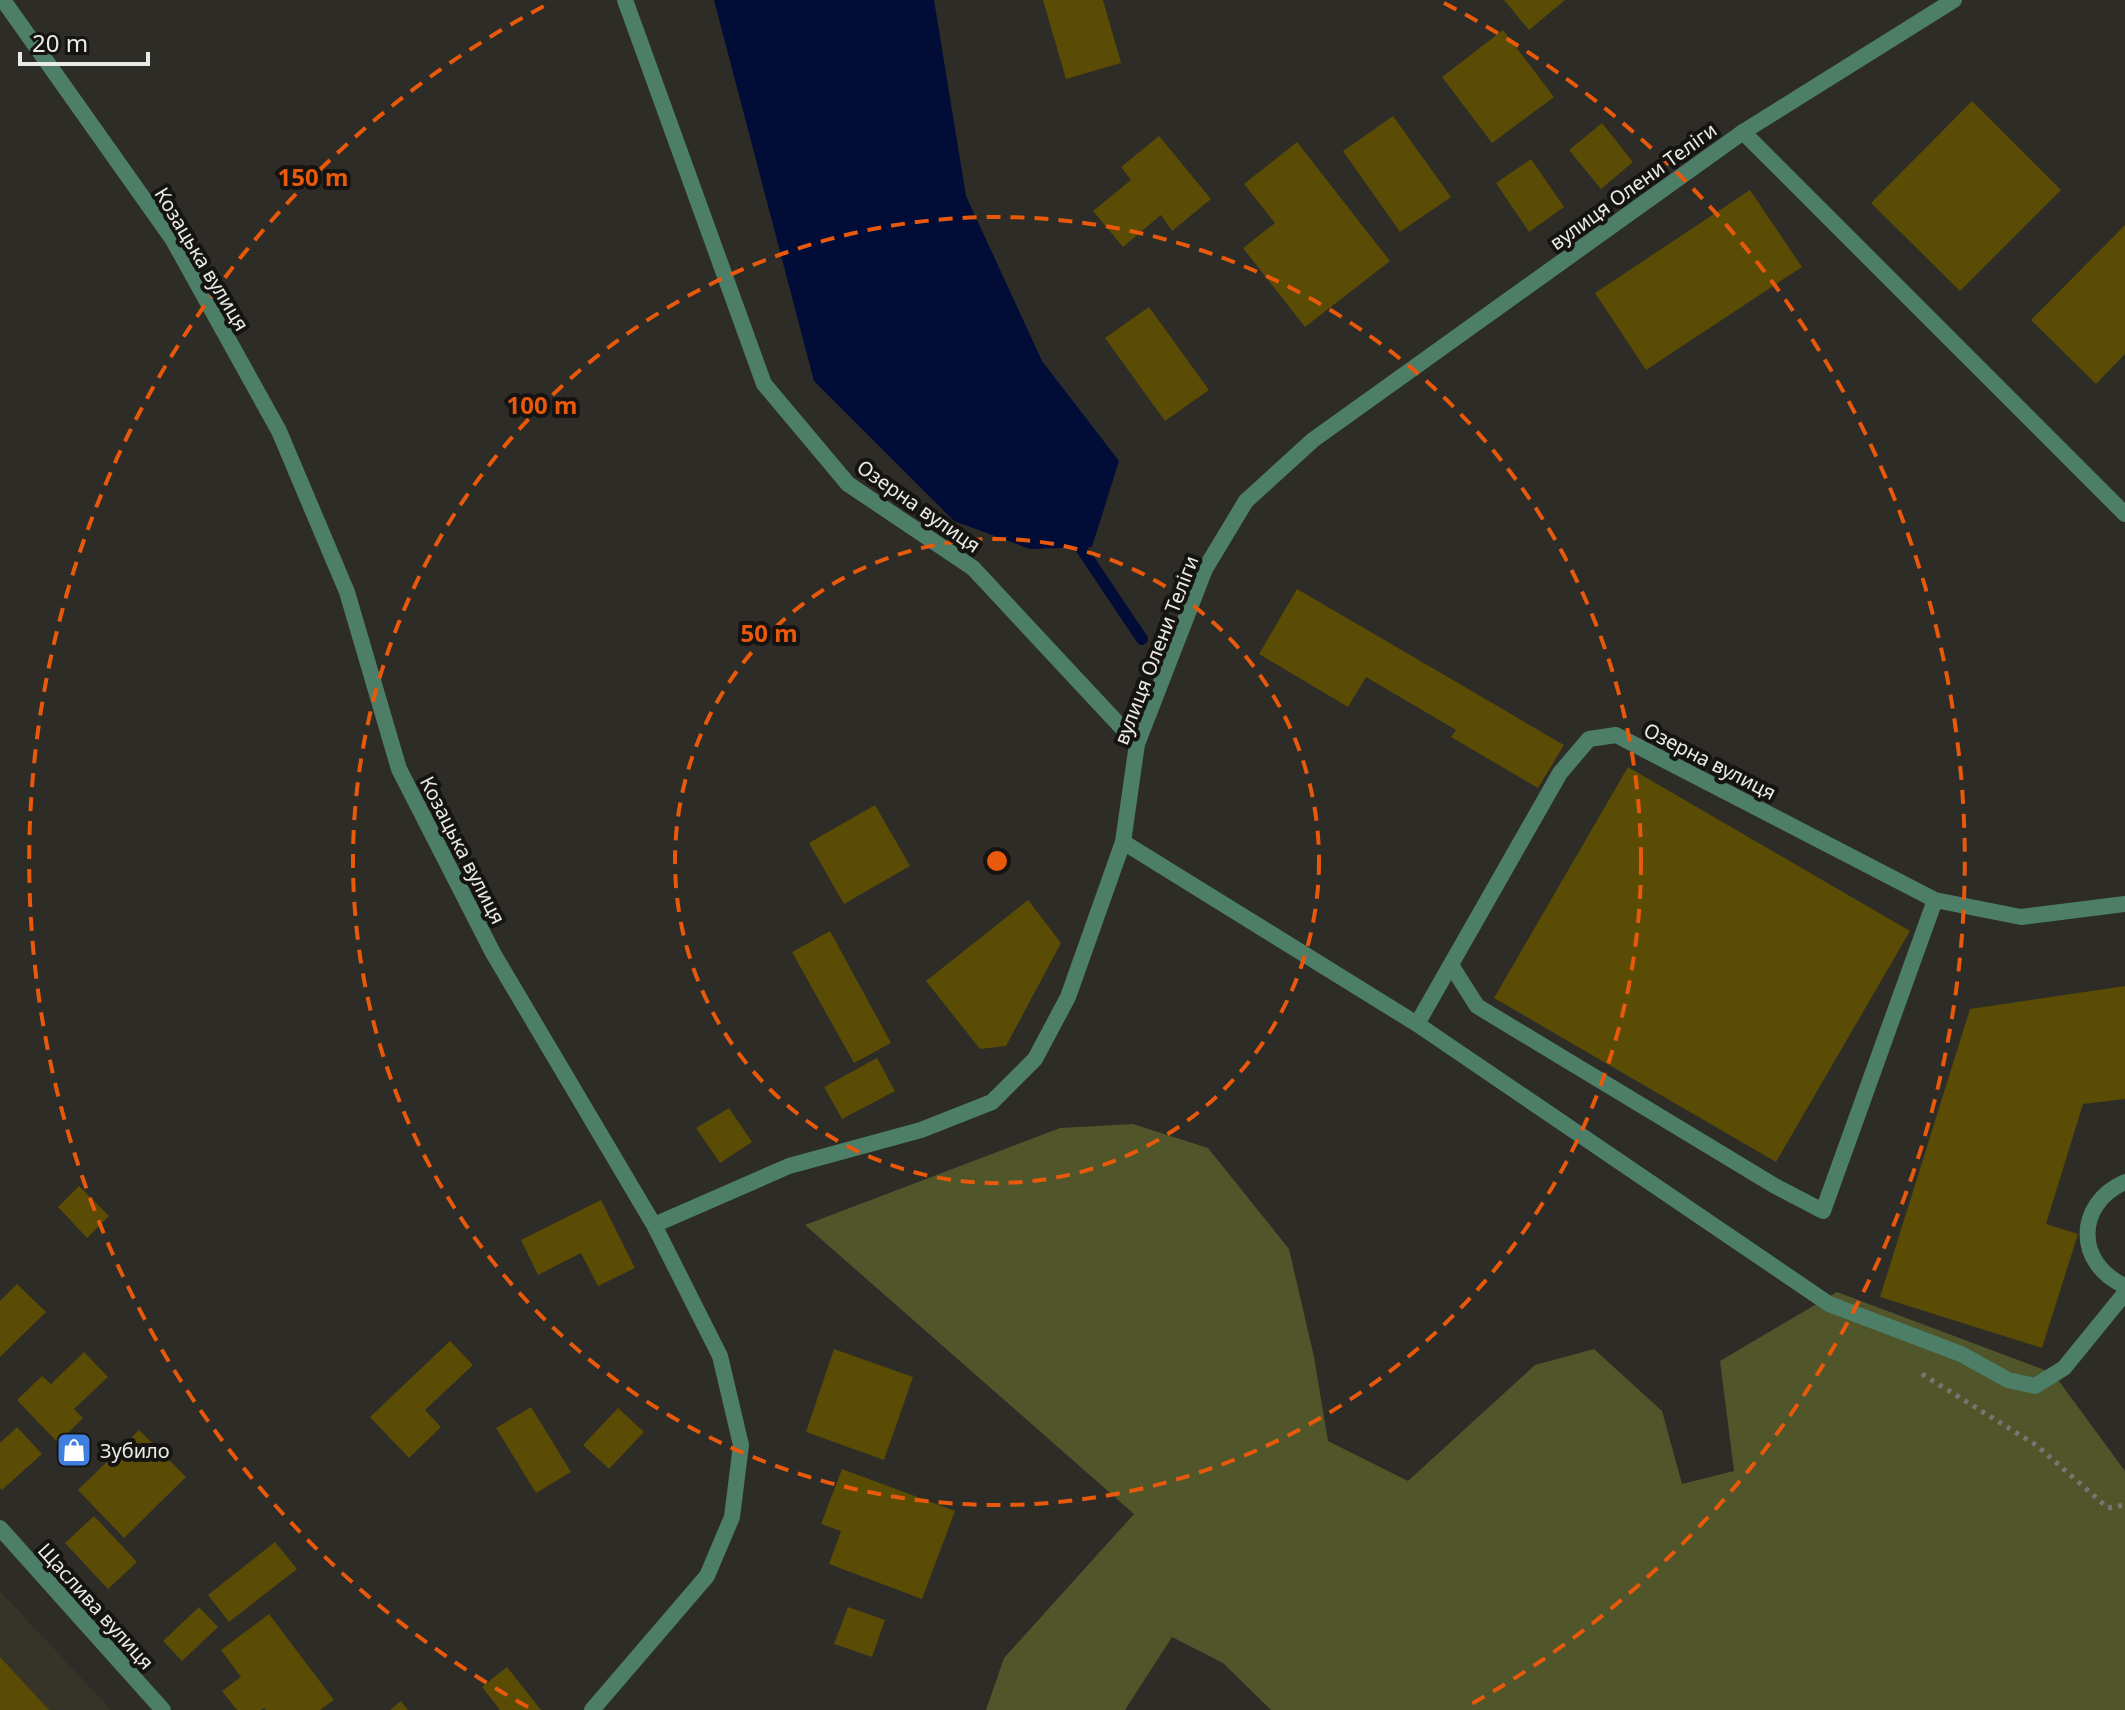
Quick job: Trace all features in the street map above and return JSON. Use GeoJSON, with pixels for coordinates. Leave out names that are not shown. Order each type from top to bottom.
{"type":"FeatureCollection","features":[{"type":"Feature","properties":{"kind":"street","name":"Козацька вулиця"},"geometry":{"type":"LineString","coordinates":[[3,0],[173,240],[279,431],[347,592],[399,769],[493,953],[654,1225],[720,1356],[741,1445],[732,1517],[707,1576],[592,1710]]}},
{"type":"Feature","properties":{"kind":"street","name":"Озерна вулиця"},"geometry":{"type":"LineString","coordinates":[[625,0],[764,384],[848,484],[973,568],[1137,744]]}},
{"type":"Feature","properties":{"kind":"street","name":"вулиця Олени Теліги"},"geometry":{"type":"LineString","coordinates":[[654,1225],[789,1166],[921,1130],[992,1102],[1035,1059],[1068,997],[1123,842],[1137,744],[1205,569],[1246,501],[1313,440],[1743,132],[1954,0]]}},
{"type":"Feature","properties":{"kind":"street"},"geometry":{"type":"LineString","coordinates":[[1743,132],[2125,514]]}},
{"type":"Feature","properties":{"kind":"street","name":"Озерна вулиця"},"geometry":{"type":"LineString","coordinates":[[1417,1024],[1560,773],[1589,739],[1616,735],[1935,900],[2021,917],[2125,904]]}},
{"type":"Feature","properties":{"kind":"street"},"geometry":{"type":"LineString","coordinates":[[1123,842],[1417,1024],[1829,1304],[1961,1354],[2008,1380],[2035,1386],[2064,1368],[2125,1293]]}},
{"type":"Feature","properties":{"kind":"street"},"geometry":{"type":"LineString","coordinates":[[1451,965],[1477,1006],[1775,1186],[1823,1211],[1935,900]]}},
{"type":"Feature","properties":{"kind":"street"},"geometry":{"type":"LineString","coordinates":[[2125,1182],[2099,1199],[2090,1215],[2087,1233],[2090,1251],[2099,1268],[2112,1280],[2125,1286]]}},
{"type":"Feature","properties":{"kind":"street","name":"Щаслива вулиця"},"geometry":{"type":"LineString","coordinates":[[0,1528],[163,1710]]}},
{"type":"Feature","properties":{"kind":"path"},"geometry":{"type":"LineString","coordinates":[[1915,1370],[2036,1445],[2108,1508],[2125,1505]]}},
{"type":"Feature","properties":{"kind":"shaded area"},"geometry":{"type":"Polygon","coordinates":[[[0,1591],[111,1710],[0,1710],[0,1591]]]}},
{"type":"Feature","properties":{"kind":"green space"},"geometry":{"type":"Polygon","coordinates":[[[1133,1124],[1208,1148],[1289,1249],[1314,1357],[1328,1441],[1408,1481],[1535,1365],[1594,1349],[1662,1411],[1682,1484],[1734,1471],[1720,1361],[1837,1292],[2053,1373],[2125,1471],[2125,1710],[1271,1710],[1223,1663],[1172,1637],[1125,1710],[986,1710],[1004,1658],[1134,1514],[805,1225],[1060,1128],[1133,1124]]]}},
{"type":"Feature","properties":{"kind":"water"},"geometry":{"type":"Polygon","coordinates":[[[714,0],[934,0],[966,196],[1042,361],[1119,461],[1092,547],[1030,549],[954,521],[814,381],[714,0]]]}},
{"type":"Feature","properties":{"kind":"building"},"geometry":{"type":"Polygon","coordinates":[[[1043,0],[1103,0],[1121,63],[1066,79],[1043,0]]]}},
{"type":"Feature","properties":{"kind":"building"},"geometry":{"type":"Polygon","coordinates":[[[1504,0],[1565,0],[1529,30],[1504,0]]]}},
{"type":"Feature","properties":{"kind":"building"},"geometry":{"type":"Polygon","coordinates":[[[1503,30],[1554,97],[1492,143],[1442,77],[1503,30]]]}},
{"type":"Feature","properties":{"kind":"building"},"geometry":{"type":"Polygon","coordinates":[[[1972,101],[2061,190],[1960,291],[1871,203],[1972,101]]]}},
{"type":"Feature","properties":{"kind":"building"},"geometry":{"type":"Polygon","coordinates":[[[1393,116],[1451,197],[1400,232],[1343,151],[1393,116]]]}},
{"type":"Feature","properties":{"kind":"building"},"geometry":{"type":"Polygon","coordinates":[[[1602,123],[1633,162],[1601,189],[1569,150],[1602,123]]]}},
{"type":"Feature","properties":{"kind":"building"},"geometry":{"type":"Polygon","coordinates":[[[1159,136],[1211,199],[1172,231],[1161,215],[1123,247],[1093,211],[1131,180],[1121,167],[1159,136]]]}},
{"type":"Feature","properties":{"kind":"building"},"geometry":{"type":"Polygon","coordinates":[[[1297,142],[1390,261],[1305,327],[1243,248],[1275,223],[1244,184],[1297,142]]]}},
{"type":"Feature","properties":{"kind":"building"},"geometry":{"type":"Polygon","coordinates":[[[1531,159],[1564,207],[1529,232],[1496,183],[1531,159]]]}},
{"type":"Feature","properties":{"kind":"building"},"geometry":{"type":"Polygon","coordinates":[[[1750,190],[1802,267],[1646,370],[1595,293],[1750,190]]]}},
{"type":"Feature","properties":{"kind":"building"},"geometry":{"type":"Polygon","coordinates":[[[2125,225],[2125,354],[2096,384],[2031,320],[2125,225]]]}},
{"type":"Feature","properties":{"kind":"building"},"geometry":{"type":"Polygon","coordinates":[[[1149,307],[1209,390],[1165,421],[1105,338],[1149,307]]]}},
{"type":"Feature","properties":{"kind":"building"},"geometry":{"type":"Polygon","coordinates":[[[1297,589],[1564,745],[1538,788],[1451,737],[1456,730],[1366,677],[1348,707],[1259,654],[1297,589]]]}},
{"type":"Feature","properties":{"kind":"building"},"geometry":{"type":"Polygon","coordinates":[[[1628,767],[1910,931],[1776,1162],[1494,998],[1628,767]]]}},
{"type":"Feature","properties":{"kind":"building"},"geometry":{"type":"Polygon","coordinates":[[[875,805],[910,866],[844,904],[809,843],[875,805]]]}},
{"type":"Feature","properties":{"kind":"building"},"geometry":{"type":"Polygon","coordinates":[[[1028,900],[1061,943],[1006,1046],[980,1049],[926,981],[1028,900]]]}},
{"type":"Feature","properties":{"kind":"building"},"geometry":{"type":"Polygon","coordinates":[[[830,931],[891,1043],[854,1063],[792,952],[830,931]]]}},
{"type":"Feature","properties":{"kind":"building"},"geometry":{"type":"Polygon","coordinates":[[[2125,986],[2125,1099],[2083,1104],[2046,1224],[2078,1234],[2042,1348],[1880,1297],[1970,1009],[2125,986]]]}},
{"type":"Feature","properties":{"kind":"building"},"geometry":{"type":"Polygon","coordinates":[[[877,1058],[895,1091],[842,1119],[824,1087],[877,1058]]]}},
{"type":"Feature","properties":{"kind":"building"},"geometry":{"type":"Polygon","coordinates":[[[729,1108],[752,1142],[720,1163],[696,1128],[729,1108]]]}},
{"type":"Feature","properties":{"kind":"building"},"geometry":{"type":"Polygon","coordinates":[[[79,1186],[109,1216],[87,1238],[58,1207],[79,1186]]]}},
{"type":"Feature","properties":{"kind":"building"},"geometry":{"type":"Polygon","coordinates":[[[601,1200],[635,1268],[598,1286],[581,1253],[538,1275],[521,1240],[601,1200]]]}},
{"type":"Feature","properties":{"kind":"building"},"geometry":{"type":"Polygon","coordinates":[[[17,1284],[46,1312],[0,1357],[0,1301],[17,1284]]]}},
{"type":"Feature","properties":{"kind":"building"},"geometry":{"type":"Polygon","coordinates":[[[450,1341],[473,1365],[425,1410],[441,1427],[409,1458],[370,1417],[450,1341]]]}},
{"type":"Feature","properties":{"kind":"building"},"geometry":{"type":"Polygon","coordinates":[[[834,1349],[913,1377],[884,1460],[806,1432],[834,1349]]]}},
{"type":"Feature","properties":{"kind":"building"},"geometry":{"type":"Polygon","coordinates":[[[84,1352],[108,1377],[74,1409],[83,1418],[58,1443],[17,1400],[42,1376],[51,1384],[84,1352]]]}},
{"type":"Feature","properties":{"kind":"building"},"geometry":{"type":"Polygon","coordinates":[[[531,1407],[571,1472],[536,1493],[496,1428],[531,1407]]]}},
{"type":"Feature","properties":{"kind":"building"},"geometry":{"type":"Polygon","coordinates":[[[618,1408],[644,1432],[609,1469],[583,1445],[618,1408]]]}},
{"type":"Feature","properties":{"kind":"building"},"geometry":{"type":"Polygon","coordinates":[[[17,1427],[42,1454],[2,1490],[0,1443],[17,1427]]]}},
{"type":"Feature","properties":{"kind":"building"},"geometry":{"type":"Polygon","coordinates":[[[139,1430],[186,1477],[124,1538],[78,1490],[139,1430]]]}},
{"type":"Feature","properties":{"kind":"building"},"geometry":{"type":"Polygon","coordinates":[[[842,1469],[955,1511],[922,1599],[829,1564],[841,1531],[821,1524],[842,1469]]]}},
{"type":"Feature","properties":{"kind":"building"},"geometry":{"type":"Polygon","coordinates":[[[94,1516],[137,1562],[108,1589],[65,1543],[94,1516]]]}},
{"type":"Feature","properties":{"kind":"building"},"geometry":{"type":"Polygon","coordinates":[[[275,1542],[297,1569],[229,1622],[208,1595],[275,1542]]]}},
{"type":"Feature","properties":{"kind":"building"},"geometry":{"type":"Polygon","coordinates":[[[199,1607],[218,1627],[182,1661],[163,1641],[199,1607]]]}},
{"type":"Feature","properties":{"kind":"building"},"geometry":{"type":"Polygon","coordinates":[[[848,1607],[885,1620],[872,1657],[834,1644],[848,1607]]]}},
{"type":"Feature","properties":{"kind":"building"},"geometry":{"type":"Polygon","coordinates":[[[269,1614],[334,1700],[320,1710],[237,1710],[222,1691],[241,1677],[221,1650],[269,1614]]]}},
{"type":"Feature","properties":{"kind":"building"},"geometry":{"type":"Polygon","coordinates":[[[0,1657],[49,1710],[0,1710],[0,1657]]]}},
{"type":"Feature","properties":{"kind":"building"},"geometry":{"type":"Polygon","coordinates":[[[507,1667],[541,1710],[500,1710],[482,1687],[507,1667]]]}},
{"type":"Feature","properties":{"kind":"building"},"geometry":{"type":"Polygon","coordinates":[[[401,1701],[408,1710],[390,1710],[401,1701]]]}},
{"type":"Feature","properties":{"kind":"waterway"},"geometry":{"type":"LineString","coordinates":[[1073,536],[1142,639]]}},
{"type":"Feature","properties":{"kind":"place","name":"Зубило"},"geometry":{"type":"Point","coordinates":[74,1450]}}]}
